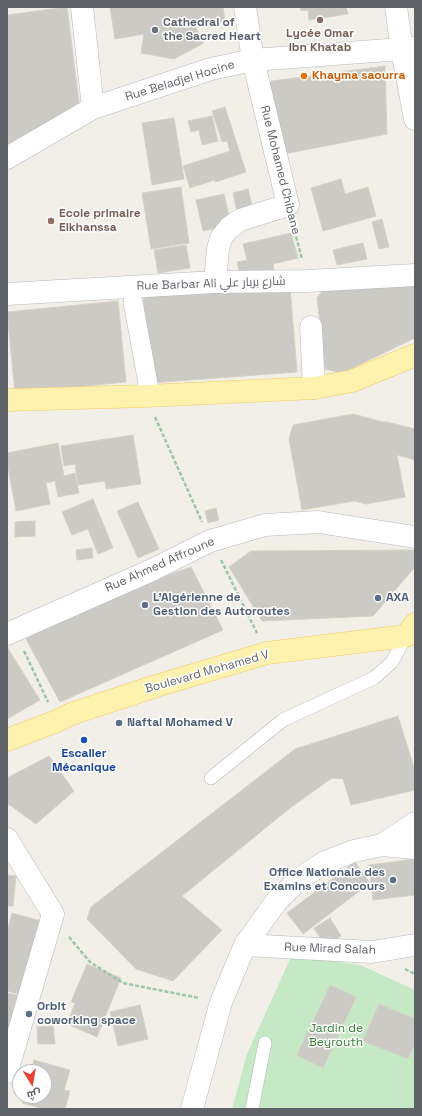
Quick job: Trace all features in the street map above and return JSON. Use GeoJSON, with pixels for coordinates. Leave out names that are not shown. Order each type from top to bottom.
{"type":"FeatureCollection","features":[{"type":"Feature","properties":{"kind":"main road"},"geometry":{"type":"LineString","coordinates":[[7,400],[146,396],[314,388],[352,381],[415,355]]}},
{"type":"Feature","properties":{"kind":"main road","name":"Boulevard Mohamed V"},"geometry":{"type":"LineString","coordinates":[[7,740],[57,721],[71,714],[156,686],[267,653],[412,632]]}},
{"type":"Feature","properties":{"kind":"street"},"geometry":{"type":"LineString","coordinates":[[82,7],[93,108]]}},
{"type":"Feature","properties":{"kind":"street","name":"Rue Mohamed Chibane"},"geometry":{"type":"LineString","coordinates":[[245,7],[253,60],[288,205]]}},
{"type":"Feature","properties":{"kind":"street"},"geometry":{"type":"LineString","coordinates":[[396,7],[408,49],[415,119]]}},
{"type":"Feature","properties":{"kind":"street","name":"Rue Beladjel Hocine"},"geometry":{"type":"LineString","coordinates":[[7,158],[93,108],[211,69],[253,60],[408,49]]}},
{"type":"Feature","properties":{"kind":"street"},"geometry":{"type":"LineString","coordinates":[[215,282],[218,249],[221,238],[229,228],[240,220],[288,205]]}},
{"type":"Feature","properties":{"kind":"street","name":"Rue Barbar Ali شارع بربار علي"},"geometry":{"type":"LineString","coordinates":[[7,294],[129,286],[215,282],[307,281],[415,275]]}},
{"type":"Feature","properties":{"kind":"street"},"geometry":{"type":"LineString","coordinates":[[133,302],[149,389],[146,396]]}},
{"type":"Feature","properties":{"kind":"street"},"geometry":{"type":"LineString","coordinates":[[311,326],[314,388]]}},
{"type":"Feature","properties":{"kind":"street","name":"Rue Ahmed Affroune"},"geometry":{"type":"LineString","coordinates":[[10,632],[152,570],[210,541],[266,525],[318,522],[415,537]]}},
{"type":"Feature","properties":{"kind":"street"},"geometry":{"type":"LineString","coordinates":[[382,845],[415,823]]}},
{"type":"Feature","properties":{"kind":"street"},"geometry":{"type":"LineString","coordinates":[[7,839],[53,914],[7,1072]]}},
{"type":"Feature","properties":{"kind":"street"},"geometry":{"type":"LineString","coordinates":[[192,1109],[221,1002],[245,945],[276,902],[298,880],[325,862],[354,851],[382,845],[415,848]]}},
{"type":"Feature","properties":{"kind":"street","name":"Rue Mirad Salah"},"geometry":{"type":"LineString","coordinates":[[245,945],[372,952],[415,945]]}},
{"type":"Feature","properties":{"kind":"lane"},"geometry":{"type":"LineString","coordinates":[[212,778],[283,720],[374,678],[392,662],[412,632]]}},
{"type":"Feature","properties":{"kind":"lane"},"geometry":{"type":"LineString","coordinates":[[252,1109],[265,1043]]}},
{"type":"Feature","properties":{"kind":"path","name":"Rue Mohamed Chibane"},"geometry":{"type":"LineString","coordinates":[[288,205],[307,281]]}},
{"type":"Feature","properties":{"kind":"path"},"geometry":{"type":"LineString","coordinates":[[10,632],[57,721]]}},
{"type":"Feature","properties":{"kind":"path"},"geometry":{"type":"LineString","coordinates":[[53,914],[74,944],[90,962],[123,983],[221,1002]]}},
{"type":"Feature","properties":{"kind":"green space","name":"Jardin de Beyrouth"},"geometry":{"type":"Polygon","coordinates":[[[292,955],[360,965],[415,990],[415,1109],[232,1109],[247,1054],[292,955]]]}},
{"type":"Feature","properties":{"kind":"building"},"geometry":{"type":"Polygon","coordinates":[[[67,7],[80,110],[7,153],[7,15],[67,7]]]}},
{"type":"Feature","properties":{"kind":"building","name":"Cathedral of the Sacred Heart"},"geometry":{"type":"Polygon","coordinates":[[[110,7],[223,7],[225,22],[195,26],[204,43],[174,59],[141,53],[144,34],[115,39],[110,7]]]}},
{"type":"Feature","properties":{"kind":"building"},"geometry":{"type":"Polygon","coordinates":[[[300,7],[346,7],[348,14],[309,20],[308,10],[301,11],[300,7]]]}},
{"type":"Feature","properties":{"kind":"building"},"geometry":{"type":"Polygon","coordinates":[[[385,66],[387,134],[284,154],[265,82],[385,66]]]}},
{"type":"Feature","properties":{"kind":"building"},"geometry":{"type":"Polygon","coordinates":[[[225,107],[246,172],[190,188],[183,166],[230,151],[227,141],[222,142],[212,111],[225,107]]]}},
{"type":"Feature","properties":{"kind":"building"},"geometry":{"type":"Polygon","coordinates":[[[212,116],[218,141],[202,145],[199,130],[191,132],[188,121],[212,116]]]}},
{"type":"Feature","properties":{"kind":"building"},"geometry":{"type":"Polygon","coordinates":[[[174,118],[184,179],[152,185],[142,123],[174,118]]]}},
{"type":"Feature","properties":{"kind":"building"},"geometry":{"type":"Polygon","coordinates":[[[341,179],[345,194],[368,187],[376,216],[323,231],[311,188],[341,179]]]}},
{"type":"Feature","properties":{"kind":"building"},"geometry":{"type":"Polygon","coordinates":[[[181,187],[189,243],[151,249],[142,193],[181,187]]]}},
{"type":"Feature","properties":{"kind":"building"},"geometry":{"type":"Polygon","coordinates":[[[248,189],[254,213],[238,217],[233,193],[248,189]]]}},
{"type":"Feature","properties":{"kind":"building"},"geometry":{"type":"Polygon","coordinates":[[[224,194],[231,225],[203,231],[196,200],[224,194]]]}},
{"type":"Feature","properties":{"kind":"building"},"geometry":{"type":"Polygon","coordinates":[[[382,219],[389,247],[379,249],[372,222],[382,219]]]}},
{"type":"Feature","properties":{"kind":"building"},"geometry":{"type":"Polygon","coordinates":[[[291,233],[298,258],[273,264],[274,270],[241,278],[237,262],[247,260],[243,244],[291,233]]]}},
{"type":"Feature","properties":{"kind":"building"},"geometry":{"type":"Polygon","coordinates":[[[363,243],[367,259],[337,265],[333,250],[363,243]]]}},
{"type":"Feature","properties":{"kind":"building"},"geometry":{"type":"Polygon","coordinates":[[[186,245],[190,268],[158,273],[154,250],[186,245]]]}},
{"type":"Feature","properties":{"kind":"building"},"geometry":{"type":"Polygon","coordinates":[[[415,283],[415,338],[342,373],[325,369],[317,298],[323,290],[415,283]]]}},
{"type":"Feature","properties":{"kind":"building"},"geometry":{"type":"Polygon","coordinates":[[[290,286],[297,372],[150,383],[143,299],[149,296],[290,286]]]}},
{"type":"Feature","properties":{"kind":"building"},"geometry":{"type":"Polygon","coordinates":[[[118,301],[126,382],[15,393],[7,312],[118,301]]]}},
{"type":"Feature","properties":{"kind":"building"},"geometry":{"type":"Polygon","coordinates":[[[353,414],[415,429],[415,460],[397,455],[405,497],[366,504],[354,501],[302,510],[289,439],[293,425],[353,414]]]}},
{"type":"Feature","properties":{"kind":"building"},"geometry":{"type":"Polygon","coordinates":[[[133,435],[141,484],[106,489],[105,481],[78,485],[75,464],[64,466],[61,446],[133,435]]]}},
{"type":"Feature","properties":{"kind":"building"},"geometry":{"type":"Polygon","coordinates":[[[58,443],[64,476],[75,473],[79,493],[58,497],[55,481],[46,483],[50,504],[16,511],[7,463],[7,453],[58,443]]]}},
{"type":"Feature","properties":{"kind":"building"},"geometry":{"type":"Polygon","coordinates":[[[93,499],[113,548],[98,554],[88,529],[72,535],[62,512],[93,499]]]}},
{"type":"Feature","properties":{"kind":"building"},"geometry":{"type":"Polygon","coordinates":[[[138,502],[159,549],[138,558],[117,511],[138,502]]]}},
{"type":"Feature","properties":{"kind":"building"},"geometry":{"type":"Polygon","coordinates":[[[216,508],[219,520],[208,523],[205,511],[216,508]]]}},
{"type":"Feature","properties":{"kind":"building"},"geometry":{"type":"Polygon","coordinates":[[[35,521],[35,536],[15,537],[15,522],[35,521]]]}},
{"type":"Feature","properties":{"kind":"building"},"geometry":{"type":"Polygon","coordinates":[[[92,548],[93,558],[77,560],[76,550],[92,548]]]}},
{"type":"Feature","properties":{"kind":"building"},"geometry":{"type":"Polygon","coordinates":[[[415,550],[415,567],[373,616],[262,621],[229,567],[251,551],[415,550]]]}},
{"type":"Feature","properties":{"kind":"building"},"geometry":{"type":"Polygon","coordinates":[[[191,567],[223,630],[60,702],[26,639],[105,597],[191,567]]]}},
{"type":"Feature","properties":{"kind":"building"},"geometry":{"type":"Polygon","coordinates":[[[7,647],[40,700],[7,719],[7,647]]]}},
{"type":"Feature","properties":{"kind":"building"},"geometry":{"type":"Polygon","coordinates":[[[398,716],[415,771],[415,790],[351,805],[343,779],[332,778],[290,808],[182,896],[222,930],[173,981],[136,969],[87,919],[91,907],[295,749],[398,716]]]}},
{"type":"Feature","properties":{"kind":"building"},"geometry":{"type":"Polygon","coordinates":[[[49,756],[74,791],[36,824],[7,803],[7,778],[49,756]]]}},
{"type":"Feature","properties":{"kind":"building","name":"Office Nationale des Examins et Concours"},"geometry":{"type":"Polygon","coordinates":[[[415,859],[415,895],[373,900],[369,865],[415,859]]]}},
{"type":"Feature","properties":{"kind":"building"},"geometry":{"type":"Polygon","coordinates":[[[355,862],[370,883],[303,934],[287,913],[355,862]]]}},
{"type":"Feature","properties":{"kind":"building"},"geometry":{"type":"Polygon","coordinates":[[[7,875],[16,876],[13,906],[7,906],[7,875]]]}},
{"type":"Feature","properties":{"kind":"building"},"geometry":{"type":"Polygon","coordinates":[[[12,913],[45,922],[26,996],[7,991],[7,932],[12,913]]]}},
{"type":"Feature","properties":{"kind":"building"},"geometry":{"type":"Polygon","coordinates":[[[330,918],[341,936],[325,946],[314,928],[330,918]]]}},
{"type":"Feature","properties":{"kind":"building"},"geometry":{"type":"Polygon","coordinates":[[[87,964],[121,978],[97,1037],[67,1024],[75,1003],[71,1002],[87,964]]]}},
{"type":"Feature","properties":{"kind":"building"},"geometry":{"type":"Polygon","coordinates":[[[330,985],[356,997],[323,1068],[297,1055],[330,985]]]}},
{"type":"Feature","properties":{"kind":"building"},"geometry":{"type":"Polygon","coordinates":[[[7,993],[21,996],[13,1032],[7,1030],[7,993]]]}},
{"type":"Feature","properties":{"kind":"building"},"geometry":{"type":"Polygon","coordinates":[[[379,1004],[415,1019],[415,1043],[408,1059],[363,1041],[379,1004]]]}},
{"type":"Feature","properties":{"kind":"building"},"geometry":{"type":"Polygon","coordinates":[[[140,1005],[148,1039],[118,1046],[110,1012],[140,1005]]]}},
{"type":"Feature","properties":{"kind":"building"},"geometry":{"type":"Polygon","coordinates":[[[53,1026],[55,1044],[38,1044],[37,1027],[53,1026]]]}},
{"type":"Feature","properties":{"kind":"building"},"geometry":{"type":"Polygon","coordinates":[[[34,1060],[48,1064],[33,1064],[34,1060]]]}},
{"type":"Feature","properties":{"kind":"building"},"geometry":{"type":"Polygon","coordinates":[[[52,1065],[70,1070],[64,1090],[70,1091],[65,1109],[44,1109],[26,1104],[52,1104],[52,1065]]]}},
{"type":"Feature","properties":{"kind":"place","name":"Lycée Omar Ibn Khatab"},"geometry":{"type":"Point","coordinates":[320,20]}},
{"type":"Feature","properties":{"kind":"place","name":"Cathedral of the Sacred Heart"},"geometry":{"type":"Point","coordinates":[155,30]}},
{"type":"Feature","properties":{"kind":"place","name":"Khayma saourra"},"geometry":{"type":"Point","coordinates":[304,76]}},
{"type":"Feature","properties":{"kind":"place","name":"Ecole primaire Elkhanssa"},"geometry":{"type":"Point","coordinates":[51,221]}},
{"type":"Feature","properties":{"kind":"place","name":"AXA"},"geometry":{"type":"Point","coordinates":[378,598]}},
{"type":"Feature","properties":{"kind":"place","name":"L'Algérienne de Gestion des Autoroutes"},"geometry":{"type":"Point","coordinates":[145,605]}},
{"type":"Feature","properties":{"kind":"place","name":"Naftal Mohamed V"},"geometry":{"type":"Point","coordinates":[119,723]}},
{"type":"Feature","properties":{"kind":"place","name":"Escalier Mécanique"},"geometry":{"type":"Point","coordinates":[84,740]}},
{"type":"Feature","properties":{"kind":"place","name":"Office Nationale des Examins et Concours"},"geometry":{"type":"Point","coordinates":[393,880]}},
{"type":"Feature","properties":{"kind":"place","name":"Orbit coworking space"},"geometry":{"type":"Point","coordinates":[29,1014]}}]}
